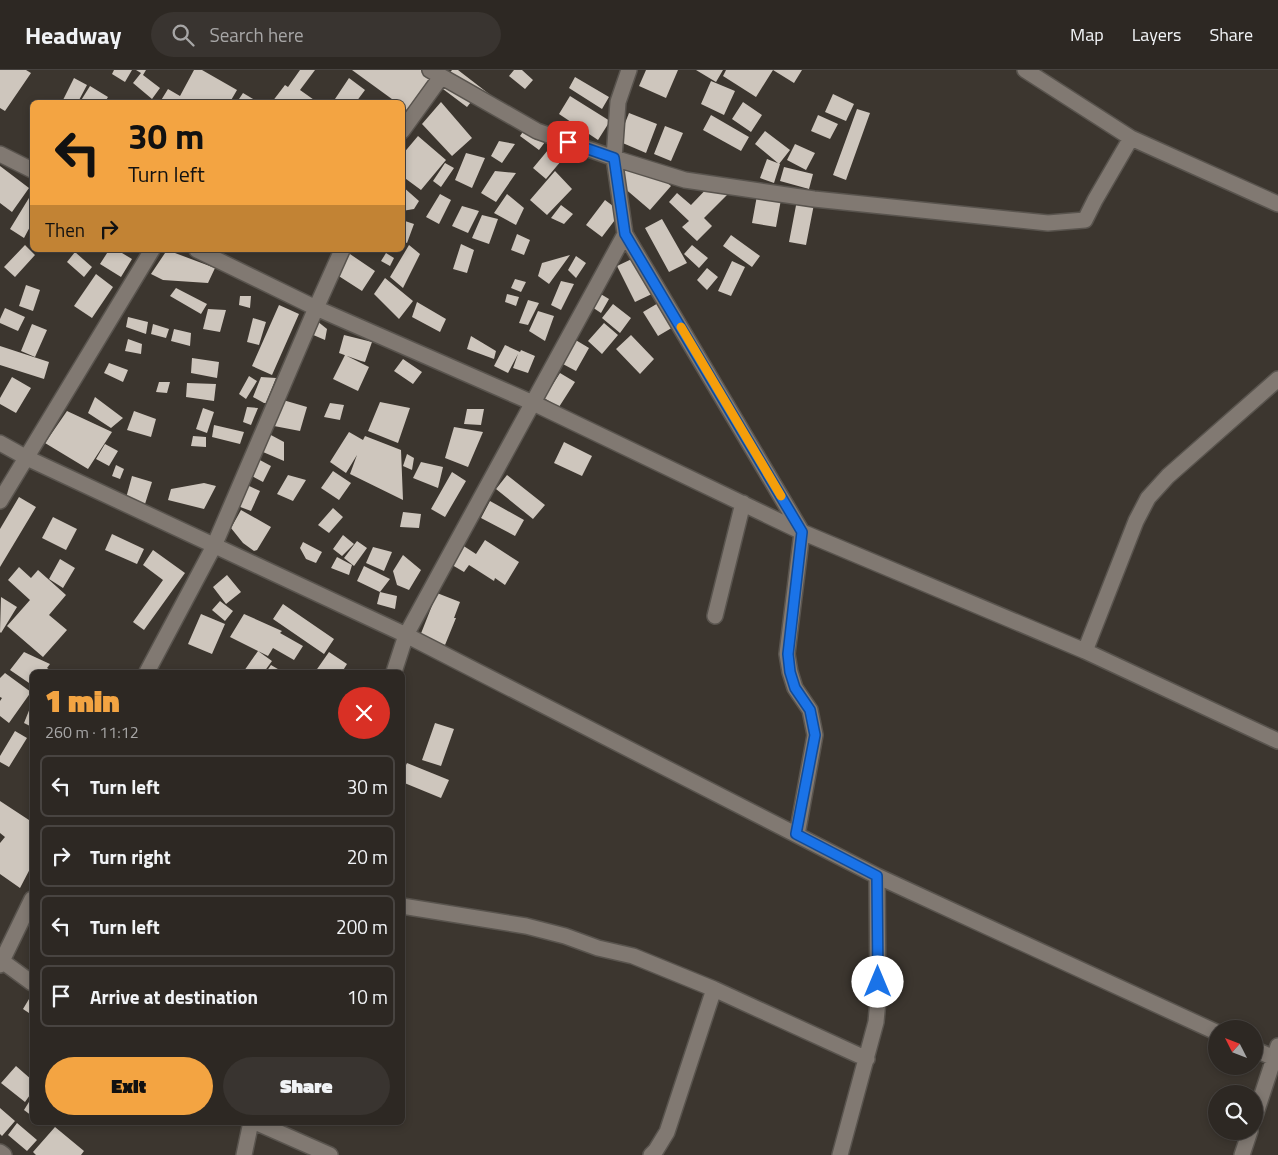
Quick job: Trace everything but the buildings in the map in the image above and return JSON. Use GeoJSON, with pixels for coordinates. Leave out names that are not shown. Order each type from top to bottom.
{"type":"FeatureCollection","features":[{"type":"Feature","properties":{"kind":"street"},"geometry":{"type":"LineString","coordinates":[[629,70],[618,102],[614,158],[625,234],[802,532],[788,654],[790,672],[795,688],[810,710],[815,735],[796,834]]}},
{"type":"Feature","properties":{"kind":"street"},"geometry":{"type":"LineString","coordinates":[[1025,70],[1131,138],[1278,204]]}},
{"type":"Feature","properties":{"kind":"street"},"geometry":{"type":"LineString","coordinates":[[405,126],[435,73],[537,131],[685,180],[814,199],[1048,222],[1085,220],[1131,138]]}},
{"type":"Feature","properties":{"kind":"street"},"geometry":{"type":"LineString","coordinates":[[0,154],[30,169]]}},
{"type":"Feature","properties":{"kind":"street"},"geometry":{"type":"LineString","coordinates":[[395,670],[406,635],[625,234]]}},
{"type":"Feature","properties":{"kind":"street"},"geometry":{"type":"LineString","coordinates":[[0,501],[151,252]]}},
{"type":"Feature","properties":{"kind":"street"},"geometry":{"type":"LineString","coordinates":[[201,252],[316,308],[533,403],[802,532],[1085,651],[1278,741]]}},
{"type":"Feature","properties":{"kind":"street"},"geometry":{"type":"LineString","coordinates":[[148,670],[214,546],[341,252]]}},
{"type":"Feature","properties":{"kind":"street"},"geometry":{"type":"LineString","coordinates":[[1085,651],[1136,521],[1148,498],[1168,476],[1278,379]]}},
{"type":"Feature","properties":{"kind":"street"},"geometry":{"type":"LineString","coordinates":[[0,443],[27,458],[406,635],[877,876],[1208,1028]]}},
{"type":"Feature","properties":{"kind":"street"},"geometry":{"type":"LineString","coordinates":[[715,616],[742,503]]}},
{"type":"Feature","properties":{"kind":"street"},"geometry":{"type":"LineString","coordinates":[[840,1155],[876,1022],[878,1000],[877,876]]}},
{"type":"Feature","properties":{"kind":"street"},"geometry":{"type":"LineString","coordinates":[[30,903],[1,963],[30,982]]}},
{"type":"Feature","properties":{"kind":"street"},"geometry":{"type":"LineString","coordinates":[[405,906],[526,926],[598,948],[634,956],[714,989],[867,1059]]}},
{"type":"Feature","properties":{"kind":"street"},"geometry":{"type":"LineString","coordinates":[[651,1155],[667,1132],[714,989]]}},
{"type":"Feature","properties":{"kind":"street"},"geometry":{"type":"LineString","coordinates":[[1263,1051],[1276,1055],[1263,1093]]}},
{"type":"Feature","properties":{"kind":"street"},"geometry":{"type":"LineString","coordinates":[[244,1155],[250,1125]]}},
{"type":"Feature","properties":{"kind":"street"},"geometry":{"type":"LineString","coordinates":[[262,1125],[330,1155]]}},
{"type":"Feature","properties":{"kind":"street"},"geometry":{"type":"LineString","coordinates":[[1242,1155],[1247,1140]]}},
{"type":"Feature","properties":{"kind":"street"},"geometry":{"type":"LineString","coordinates":[[0,1152],[4,1155]]}},
{"type":"Feature","properties":{"kind":"slow traffic"},"geometry":{"type":"LineString","coordinates":[[681,327],[781,496]]}},
{"type":"Feature","properties":{"kind":"route"},"geometry":{"type":"LineString","coordinates":[[568,142],[614,158],[625,234],[802,532],[788,654],[790,672],[795,688],[810,710],[815,735],[796,834],[877,876],[878,982]]}}]}
